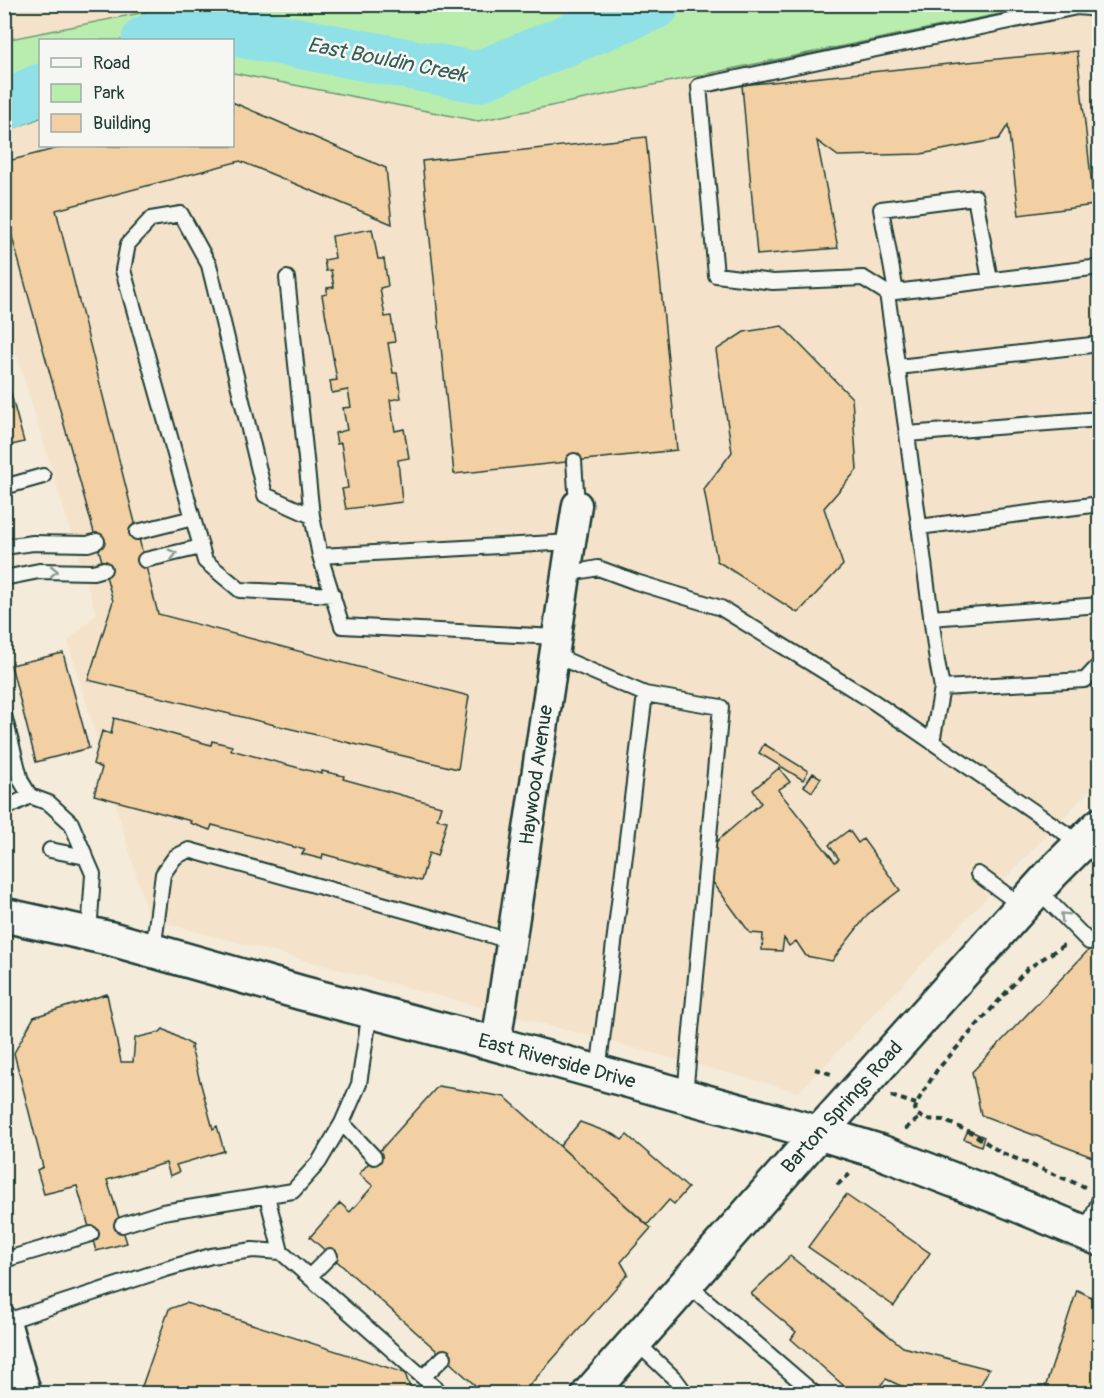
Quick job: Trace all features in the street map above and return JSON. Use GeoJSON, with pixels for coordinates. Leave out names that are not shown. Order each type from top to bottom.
{"type":"FeatureCollection","features":[{"type":"Feature","properties":{"kind":"main road","name":"Barton Springs Road"},"geometry":{"type":"LineString","coordinates":[[590,1394],[819,1133],[1030,898],[1090,835]]}},
{"type":"Feature","properties":{"kind":"main road","name":"East Riverside Drive"},"geometry":{"type":"LineString","coordinates":[[4,915],[153,951],[819,1133],[878,1151],[1093,1236]]}},
{"type":"Feature","properties":{"kind":"main road"},"geometry":{"type":"LineString","coordinates":[[4,1323],[24,1394]]}},
{"type":"Feature","properties":{"kind":"street","name":"Haywood Avenue"},"geometry":{"type":"LineString","coordinates":[[496,1044],[577,505]]}},
{"type":"Feature","properties":{"kind":"lane"},"geometry":{"type":"LineString","coordinates":[[1100,9],[1077,7],[699,86],[716,275],[773,282],[863,278],[891,293],[1100,267]]}},
{"type":"Feature","properties":{"kind":"lane"},"geometry":{"type":"LineString","coordinates":[[932,742],[942,688],[898,367],[881,209],[975,196],[990,280]]}},
{"type":"Feature","properties":{"kind":"lane"},"geometry":{"type":"LineString","coordinates":[[312,516],[266,495],[209,264],[181,214],[151,219],[128,244],[123,270],[205,561],[240,590],[333,596]]}},
{"type":"Feature","properties":{"kind":"lane"},"geometry":{"type":"LineString","coordinates":[[287,278],[312,516],[320,556],[342,626],[555,646],[645,694],[721,707],[685,1096]]}},
{"type":"Feature","properties":{"kind":"lane"},"geometry":{"type":"LineString","coordinates":[[898,367],[1100,344]]}},
{"type":"Feature","properties":{"kind":"lane"},"geometry":{"type":"LineString","coordinates":[[908,434],[1100,419]]}},
{"type":"Feature","properties":{"kind":"lane"},"geometry":{"type":"LineString","coordinates":[[574,461],[577,505]]}},
{"type":"Feature","properties":{"kind":"lane"},"geometry":{"type":"LineString","coordinates":[[4,487],[43,476]]}},
{"type":"Feature","properties":{"kind":"lane"},"geometry":{"type":"LineString","coordinates":[[920,527],[1100,504]]}},
{"type":"Feature","properties":{"kind":"lane"},"geometry":{"type":"LineString","coordinates":[[137,532],[193,518]]}},
{"type":"Feature","properties":{"kind":"lane"},"geometry":{"type":"LineString","coordinates":[[4,547],[33,543],[88,544],[97,542]]}},
{"type":"Feature","properties":{"kind":"lane"},"geometry":{"type":"LineString","coordinates":[[320,556],[571,542]]}},
{"type":"Feature","properties":{"kind":"lane"},"geometry":{"type":"LineString","coordinates":[[145,560],[201,547]]}},
{"type":"Feature","properties":{"kind":"lane"},"geometry":{"type":"LineString","coordinates":[[566,574],[598,568],[721,608],[874,702],[932,742],[1090,835]]}},
{"type":"Feature","properties":{"kind":"lane"},"geometry":{"type":"LineString","coordinates":[[4,578],[39,571],[93,572],[104,569]]}},
{"type":"Feature","properties":{"kind":"lane"},"geometry":{"type":"LineString","coordinates":[[931,618],[1100,605]]}},
{"type":"Feature","properties":{"kind":"lane"},"geometry":{"type":"LineString","coordinates":[[942,688],[1085,680],[1100,664]]}},
{"type":"Feature","properties":{"kind":"lane"},"geometry":{"type":"LineString","coordinates":[[598,1072],[645,694]]}},
{"type":"Feature","properties":{"kind":"lane"},"geometry":{"type":"LineString","coordinates":[[4,715],[21,781],[30,796],[49,803],[71,823],[93,874],[89,934]]}},
{"type":"Feature","properties":{"kind":"lane"},"geometry":{"type":"LineString","coordinates":[[4,808],[30,796]]}},
{"type":"Feature","properties":{"kind":"lane"},"geometry":{"type":"LineString","coordinates":[[50,850],[86,857]]}},
{"type":"Feature","properties":{"kind":"lane"},"geometry":{"type":"LineString","coordinates":[[153,951],[163,874],[175,857],[189,850],[450,922],[512,942]]}},
{"type":"Feature","properties":{"kind":"lane"},"geometry":{"type":"LineString","coordinates":[[978,874],[1030,898],[1089,942]]}},
{"type":"Feature","properties":{"kind":"lane"},"geometry":{"type":"LineString","coordinates":[[122,1225],[163,1212],[293,1191],[319,1161],[342,1123],[359,1084],[370,1011]]}},
{"type":"Feature","properties":{"kind":"lane"},"geometry":{"type":"LineString","coordinates":[[342,1123],[374,1157]]}},
{"type":"Feature","properties":{"kind":"lane"},"geometry":{"type":"LineString","coordinates":[[267,1196],[282,1252],[442,1394]]}},
{"type":"Feature","properties":{"kind":"lane"},"geometry":{"type":"LineString","coordinates":[[1093,1236],[1100,1199]]}},
{"type":"Feature","properties":{"kind":"lane"},"geometry":{"type":"LineString","coordinates":[[4,1260],[91,1234]]}},
{"type":"Feature","properties":{"kind":"lane"},"geometry":{"type":"LineString","coordinates":[[4,1323],[211,1256],[253,1251],[282,1252]]}},
{"type":"Feature","properties":{"kind":"lane"},"geometry":{"type":"LineString","coordinates":[[309,1277],[330,1256]]}},
{"type":"Feature","properties":{"kind":"lane"},"geometry":{"type":"LineString","coordinates":[[686,1283],[815,1394]]}},
{"type":"Feature","properties":{"kind":"lane"},"geometry":{"type":"LineString","coordinates":[[635,1341],[675,1379],[686,1394]]}},
{"type":"Feature","properties":{"kind":"lane"},"geometry":{"type":"LineString","coordinates":[[423,1377],[444,1356]]}},
{"type":"Feature","properties":{"kind":"path"},"geometry":{"type":"LineString","coordinates":[[1092,917],[1100,901]]}},
{"type":"Feature","properties":{"kind":"path"},"geometry":{"type":"LineString","coordinates":[[1069,942],[1027,969],[937,1070],[915,1108],[918,1115],[925,1119],[943,1120],[972,1133],[1000,1152],[1083,1185]]}},
{"type":"Feature","properties":{"kind":"shaded area"},"geometry":{"type":"Polygon","coordinates":[[[5,4],[181,4],[181,5],[5,40],[5,4]]]}},
{"type":"Feature","properties":{"kind":"shaded area"},"geometry":{"type":"Polygon","coordinates":[[[1043,5],[1099,5],[1099,781],[799,1092],[149,919],[68,641],[96,614],[5,317],[5,132],[39,118],[39,147],[234,147],[234,73],[478,121],[1043,5]]]}},
{"type":"Feature","properties":{"kind":"green space"},"geometry":{"type":"Polygon","coordinates":[[[181,4],[1043,5],[478,121],[234,73],[234,39],[39,39],[39,118],[5,132],[5,40],[181,4]]]}},
{"type":"Feature","properties":{"kind":"building"},"geometry":{"type":"Polygon","coordinates":[[[1077,51],[1094,205],[1019,215],[1008,125],[999,139],[921,154],[838,156],[817,141],[838,248],[757,255],[742,85],[1077,51]]]}},
{"type":"Feature","properties":{"kind":"building"},"geometry":{"type":"Polygon","coordinates":[[[234,103],[386,168],[392,224],[240,161],[56,210],[158,614],[469,696],[458,769],[88,680],[113,601],[4,208],[4,162],[62,147],[234,147],[234,103]]]}},
{"type":"Feature","properties":{"kind":"building"},"geometry":{"type":"Polygon","coordinates":[[[646,137],[677,450],[454,474],[422,161],[646,137]]]}},
{"type":"Feature","properties":{"kind":"building"},"geometry":{"type":"Polygon","coordinates":[[[372,229],[378,259],[384,259],[388,286],[380,288],[385,317],[391,316],[395,342],[388,343],[393,373],[397,373],[401,398],[390,400],[395,431],[404,429],[409,458],[398,460],[402,502],[346,509],[342,489],[348,488],[341,443],[337,444],[335,433],[347,430],[343,408],[351,407],[348,390],[332,393],[330,381],[337,380],[322,295],[327,294],[327,288],[334,287],[331,270],[326,271],[324,260],[335,258],[332,236],[372,229]]]}},
{"type":"Feature","properties":{"kind":"building"},"geometry":{"type":"Polygon","coordinates":[[[782,326],[852,398],[857,470],[824,508],[843,565],[798,613],[717,561],[704,489],[732,452],[716,350],[744,332],[782,326]]]}},
{"type":"Feature","properties":{"kind":"building"},"geometry":{"type":"Polygon","coordinates":[[[4,369],[24,442],[4,447],[4,369]]]}},
{"type":"Feature","properties":{"kind":"building"},"geometry":{"type":"Polygon","coordinates":[[[63,653],[89,748],[36,762],[11,665],[63,653]]]}},
{"type":"Feature","properties":{"kind":"building"},"geometry":{"type":"Polygon","coordinates":[[[114,718],[211,745],[212,741],[232,746],[231,750],[322,774],[322,771],[344,776],[343,779],[441,806],[437,819],[447,821],[437,856],[429,853],[421,881],[323,854],[322,859],[302,854],[305,850],[212,825],[210,830],[190,823],[191,821],[94,795],[102,768],[93,764],[102,731],[111,734],[114,718]]]}},
{"type":"Feature","properties":{"kind":"building"},"geometry":{"type":"Polygon","coordinates":[[[764,744],[808,771],[803,780],[759,753],[764,744]]]}},
{"type":"Feature","properties":{"kind":"building"},"geometry":{"type":"Polygon","coordinates":[[[779,768],[790,782],[778,790],[835,862],[839,859],[829,845],[849,830],[858,843],[863,839],[900,890],[868,914],[832,961],[806,956],[796,941],[789,946],[784,938],[782,951],[762,950],[763,934],[750,933],[712,881],[716,842],[761,803],[753,790],[779,768]]]}},
{"type":"Feature","properties":{"kind":"building"},"geometry":{"type":"Polygon","coordinates":[[[813,773],[821,778],[812,792],[804,786],[813,773]]]}},
{"type":"Feature","properties":{"kind":"building"},"geometry":{"type":"Polygon","coordinates":[[[1100,938],[1100,1160],[981,1115],[972,1072],[1100,938]]]}},
{"type":"Feature","properties":{"kind":"building"},"geometry":{"type":"Polygon","coordinates":[[[107,994],[121,1062],[133,1062],[135,1038],[160,1032],[163,1029],[192,1045],[213,1129],[217,1126],[224,1151],[176,1165],[179,1172],[170,1176],[166,1163],[107,1180],[127,1243],[96,1251],[77,1186],[44,1194],[37,1170],[43,1167],[14,1053],[34,1017],[107,994]]]}},
{"type":"Feature","properties":{"kind":"building"},"geometry":{"type":"Polygon","coordinates":[[[438,1086],[505,1097],[651,1228],[621,1262],[628,1274],[522,1394],[485,1394],[310,1237],[340,1203],[350,1212],[373,1186],[359,1174],[438,1086]]]}},
{"type":"Feature","properties":{"kind":"building"},"geometry":{"type":"Polygon","coordinates":[[[580,1122],[615,1135],[622,1140],[627,1135],[688,1188],[674,1204],[669,1200],[647,1225],[560,1146],[580,1122]]]}},
{"type":"Feature","properties":{"kind":"building"},"geometry":{"type":"Polygon","coordinates":[[[968,1130],[984,1137],[981,1146],[964,1139],[968,1130]]]}},
{"type":"Feature","properties":{"kind":"building"},"geometry":{"type":"Polygon","coordinates":[[[846,1195],[930,1253],[894,1306],[808,1247],[846,1195]]]}},
{"type":"Feature","properties":{"kind":"building"},"geometry":{"type":"Polygon","coordinates":[[[790,1256],[903,1347],[989,1369],[976,1394],[918,1394],[886,1379],[873,1394],[853,1394],[791,1339],[796,1332],[751,1294],[790,1256]]]}},
{"type":"Feature","properties":{"kind":"building"},"geometry":{"type":"Polygon","coordinates":[[[1077,1290],[1100,1301],[1100,1394],[1043,1394],[1077,1290]]]}},
{"type":"Feature","properties":{"kind":"building"},"geometry":{"type":"Polygon","coordinates":[[[186,1303],[405,1373],[412,1394],[141,1394],[169,1309],[186,1303]]]}},
{"type":"Feature","properties":{"kind":"waterway","name":"East Bouldin Creek"},"geometry":{"type":"LineString","coordinates":[[149,39],[187,22],[477,77],[655,4]]}},
{"type":"Feature","properties":{"kind":"waterway","name":"East Bouldin Creek"},"geometry":{"type":"LineString","coordinates":[[4,106],[39,89]]}}]}
